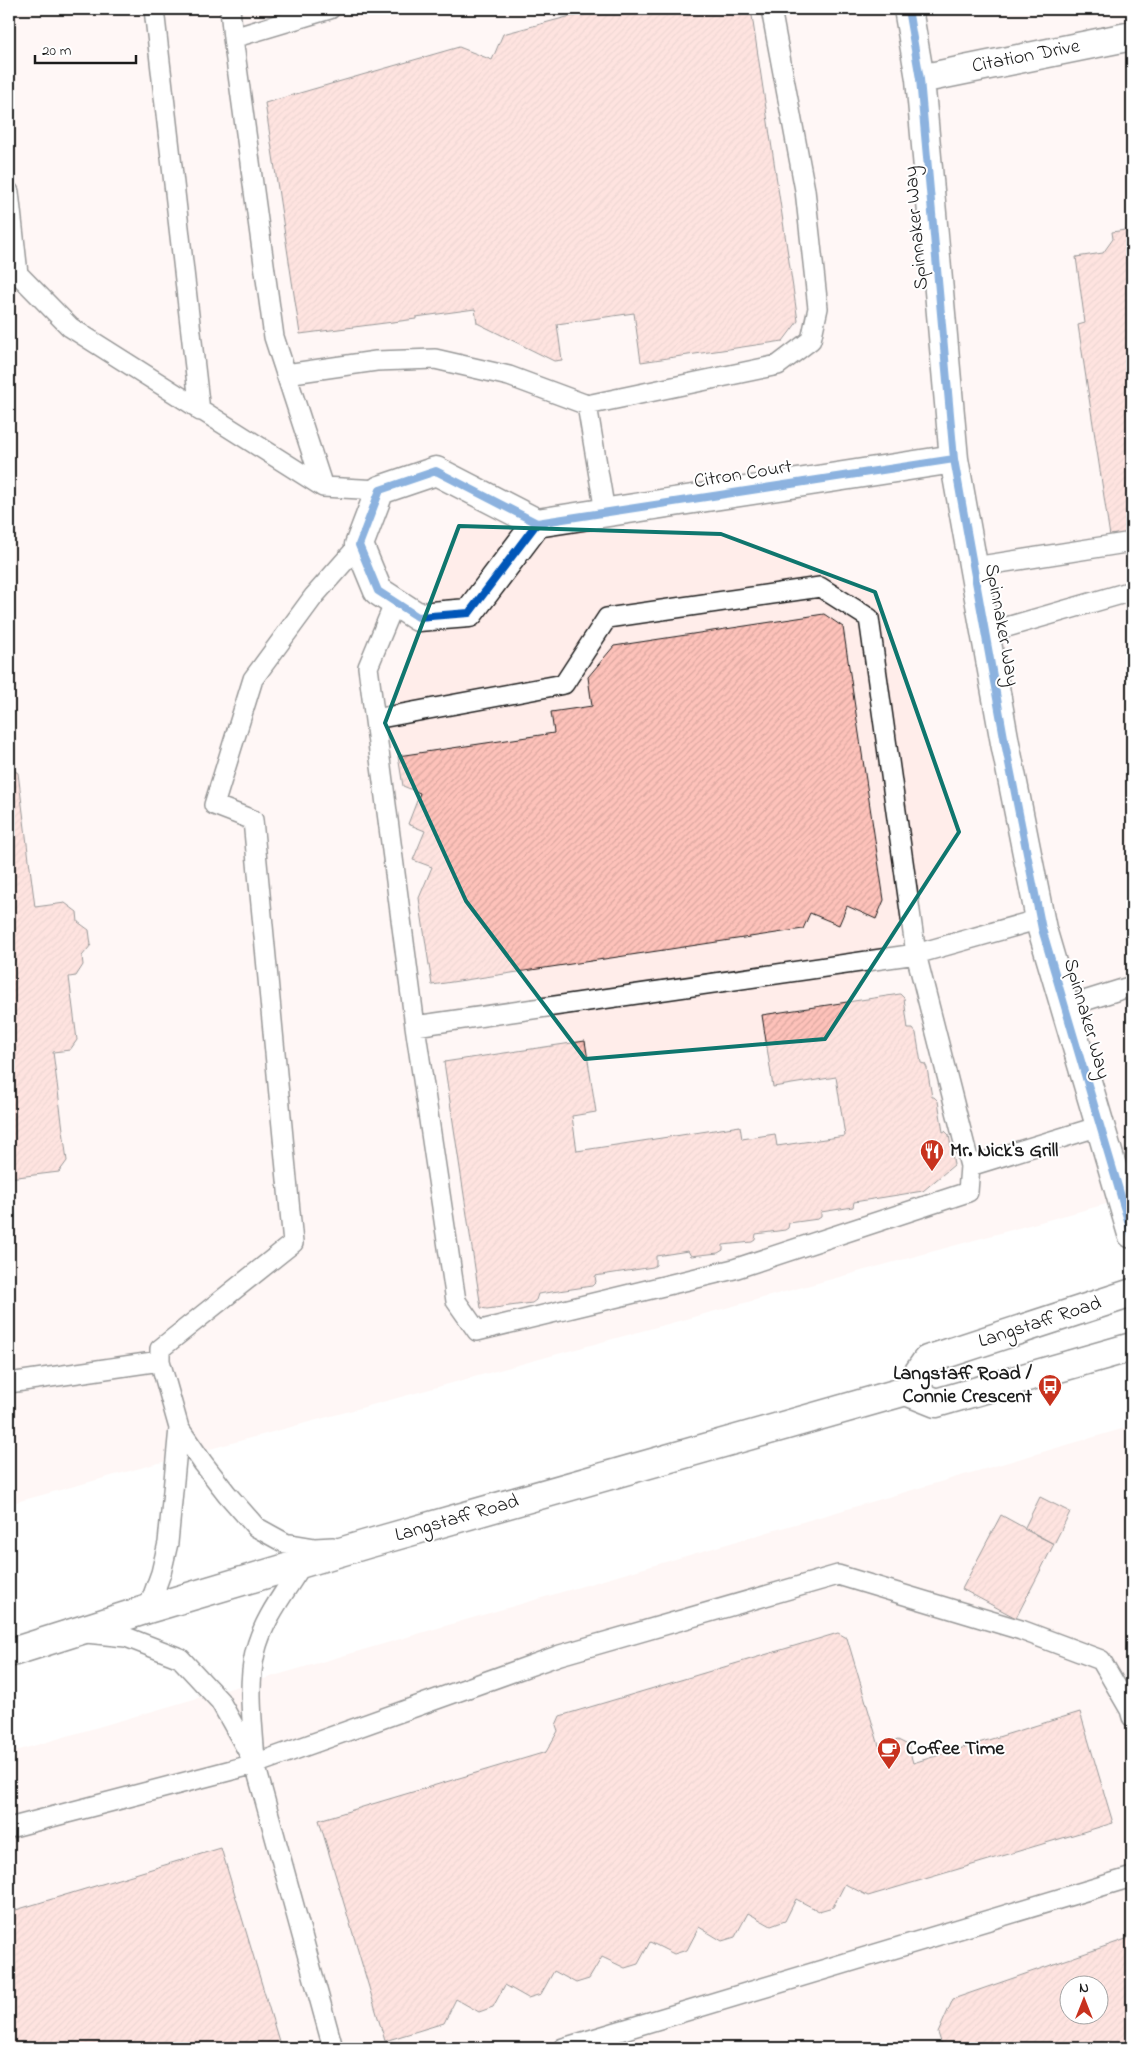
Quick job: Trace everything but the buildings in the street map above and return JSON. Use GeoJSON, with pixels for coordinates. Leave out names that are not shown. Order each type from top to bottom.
{"type":"FeatureCollection","features":[{"type":"Feature","properties":{"kind":"street","name":"Spinnaker Way"},"geometry":{"type":"LineString","coordinates":[[908,9],[920,79],[954,459],[1040,919],[1132,1234]]}},
{"type":"Feature","properties":{"kind":"street","name":"Citation Drive"},"geometry":{"type":"LineString","coordinates":[[920,79],[1132,36]]}},
{"type":"Feature","properties":{"kind":"street","name":"Citron Court"},"geometry":{"type":"LineString","coordinates":[[537,523],[954,459]]}},
{"type":"Feature","properties":{"kind":"street"},"geometry":{"type":"LineString","coordinates":[[436,470],[537,523],[470,613],[418,617],[378,591],[359,545],[380,490],[436,470]]}},
{"type":"Feature","properties":{"kind":"street","name":"Langstaff Road"},"geometry":{"type":"LineString","coordinates":[[9,1653],[148,1609],[302,1565],[367,1544],[906,1391],[927,1360],[1132,1293]]}},
{"type":"Feature","properties":{"kind":"street"},"geometry":{"type":"LineString","coordinates":[[906,1391],[936,1403],[1132,1347]]}},
{"type":"Feature","properties":{"kind":"lane"},"geometry":{"type":"LineString","coordinates":[[154,9],[200,411]]}},
{"type":"Feature","properties":{"kind":"lane"},"geometry":{"type":"LineString","coordinates":[[230,9],[274,337],[323,487]]}},
{"type":"Feature","properties":{"kind":"lane"},"geometry":{"type":"LineString","coordinates":[[233,38],[330,9]]}},
{"type":"Feature","properties":{"kind":"lane"},"geometry":{"type":"LineString","coordinates":[[286,374],[376,361],[435,359],[509,376],[587,405],[778,365],[811,340],[818,308],[805,190],[771,9]]}},
{"type":"Feature","properties":{"kind":"lane"},"geometry":{"type":"LineString","coordinates":[[9,192],[18,274],[70,327],[200,411],[323,487],[380,490]]}},
{"type":"Feature","properties":{"kind":"lane"},"geometry":{"type":"LineString","coordinates":[[587,405],[605,512]]}},
{"type":"Feature","properties":{"kind":"lane"},"geometry":{"type":"LineString","coordinates":[[974,567],[1132,542]]}},
{"type":"Feature","properties":{"kind":"lane"},"geometry":{"type":"LineString","coordinates":[[359,545],[314,596],[253,678],[214,805],[253,820],[293,1243],[160,1349],[160,1361],[179,1428],[202,1463],[256,1527],[285,1543],[315,1548],[367,1544]]}},
{"type":"Feature","properties":{"kind":"lane"},"geometry":{"type":"LineString","coordinates":[[375,719],[564,684],[607,618],[820,587],[870,618],[916,954],[970,1166],[968,1192],[734,1269],[477,1331],[456,1301],[415,1026],[368,667],[395,602]]}},
{"type":"Feature","properties":{"kind":"lane"},"geometry":{"type":"LineString","coordinates":[[986,634],[1132,591]]}},
{"type":"Feature","properties":{"kind":"lane"},"geometry":{"type":"LineString","coordinates":[[415,1026],[916,954],[1040,919]]}},
{"type":"Feature","properties":{"kind":"lane"},"geometry":{"type":"LineString","coordinates":[[1065,1007],[1132,986]]}},
{"type":"Feature","properties":{"kind":"lane"},"geometry":{"type":"LineString","coordinates":[[970,1166],[1100,1126]]}},
{"type":"Feature","properties":{"kind":"lane"},"geometry":{"type":"LineString","coordinates":[[9,1383],[160,1361]]}},
{"type":"Feature","properties":{"kind":"lane"},"geometry":{"type":"LineString","coordinates":[[148,1609],[161,1573],[168,1543],[179,1428]]}},
{"type":"Feature","properties":{"kind":"lane"},"geometry":{"type":"LineString","coordinates":[[302,1565],[270,1616],[255,1652],[252,1685],[255,1764],[333,2048]]}},
{"type":"Feature","properties":{"kind":"lane"},"geometry":{"type":"LineString","coordinates":[[9,1828],[255,1764],[560,1655],[838,1575],[1020,1630],[1100,1660],[1130,1710],[1132,1717]]}},
{"type":"Feature","properties":{"kind":"lane"},"geometry":{"type":"LineString","coordinates":[[80,1632],[126,1637],[180,1658],[220,1701],[255,1764]]}},
{"type":"Feature","properties":{"kind":"lane"},"geometry":{"type":"LineString","coordinates":[[563,2048],[1132,1877]]}},
{"type":"Feature","properties":{"kind":"highlighted area"},"geometry":{"type":"Polygon","coordinates":[[[459,526],[721,534],[875,592],[959,832],[825,1039],[585,1059],[466,901],[385,723],[459,526]]]}},
{"type":"Feature","properties":{"kind":"shaded area"},"geometry":{"type":"Polygon","coordinates":[[[9,9],[1132,9],[1132,1197],[9,1504],[9,9]]]}},
{"type":"Feature","properties":{"kind":"shaded area"},"geometry":{"type":"Polygon","coordinates":[[[1132,1426],[1132,2048],[9,2048],[9,1753],[1132,1426]]]}},
{"type":"Feature","properties":{"kind":"cycle path"},"geometry":{"type":"LineString","coordinates":[[908,9],[920,79],[954,459],[1005,743],[1042,929],[1132,1234]]}},
{"type":"Feature","properties":{"kind":"cycle path"},"geometry":{"type":"LineString","coordinates":[[537,523],[469,613],[418,617],[378,591],[359,545],[380,490],[436,471],[537,523],[954,459]]}},
{"type":"Feature","properties":{"kind":"place","name":"Mr. Nick's Grill"},"geometry":{"type":"Point","coordinates":[932,1172]}},
{"type":"Feature","properties":{"kind":"place","name":"Langstaff Road / Connie Crescent"},"geometry":{"type":"Point","coordinates":[1050,1407]}},
{"type":"Feature","properties":{"kind":"place","name":"Coffee Time"},"geometry":{"type":"Point","coordinates":[889,1770]}}]}
